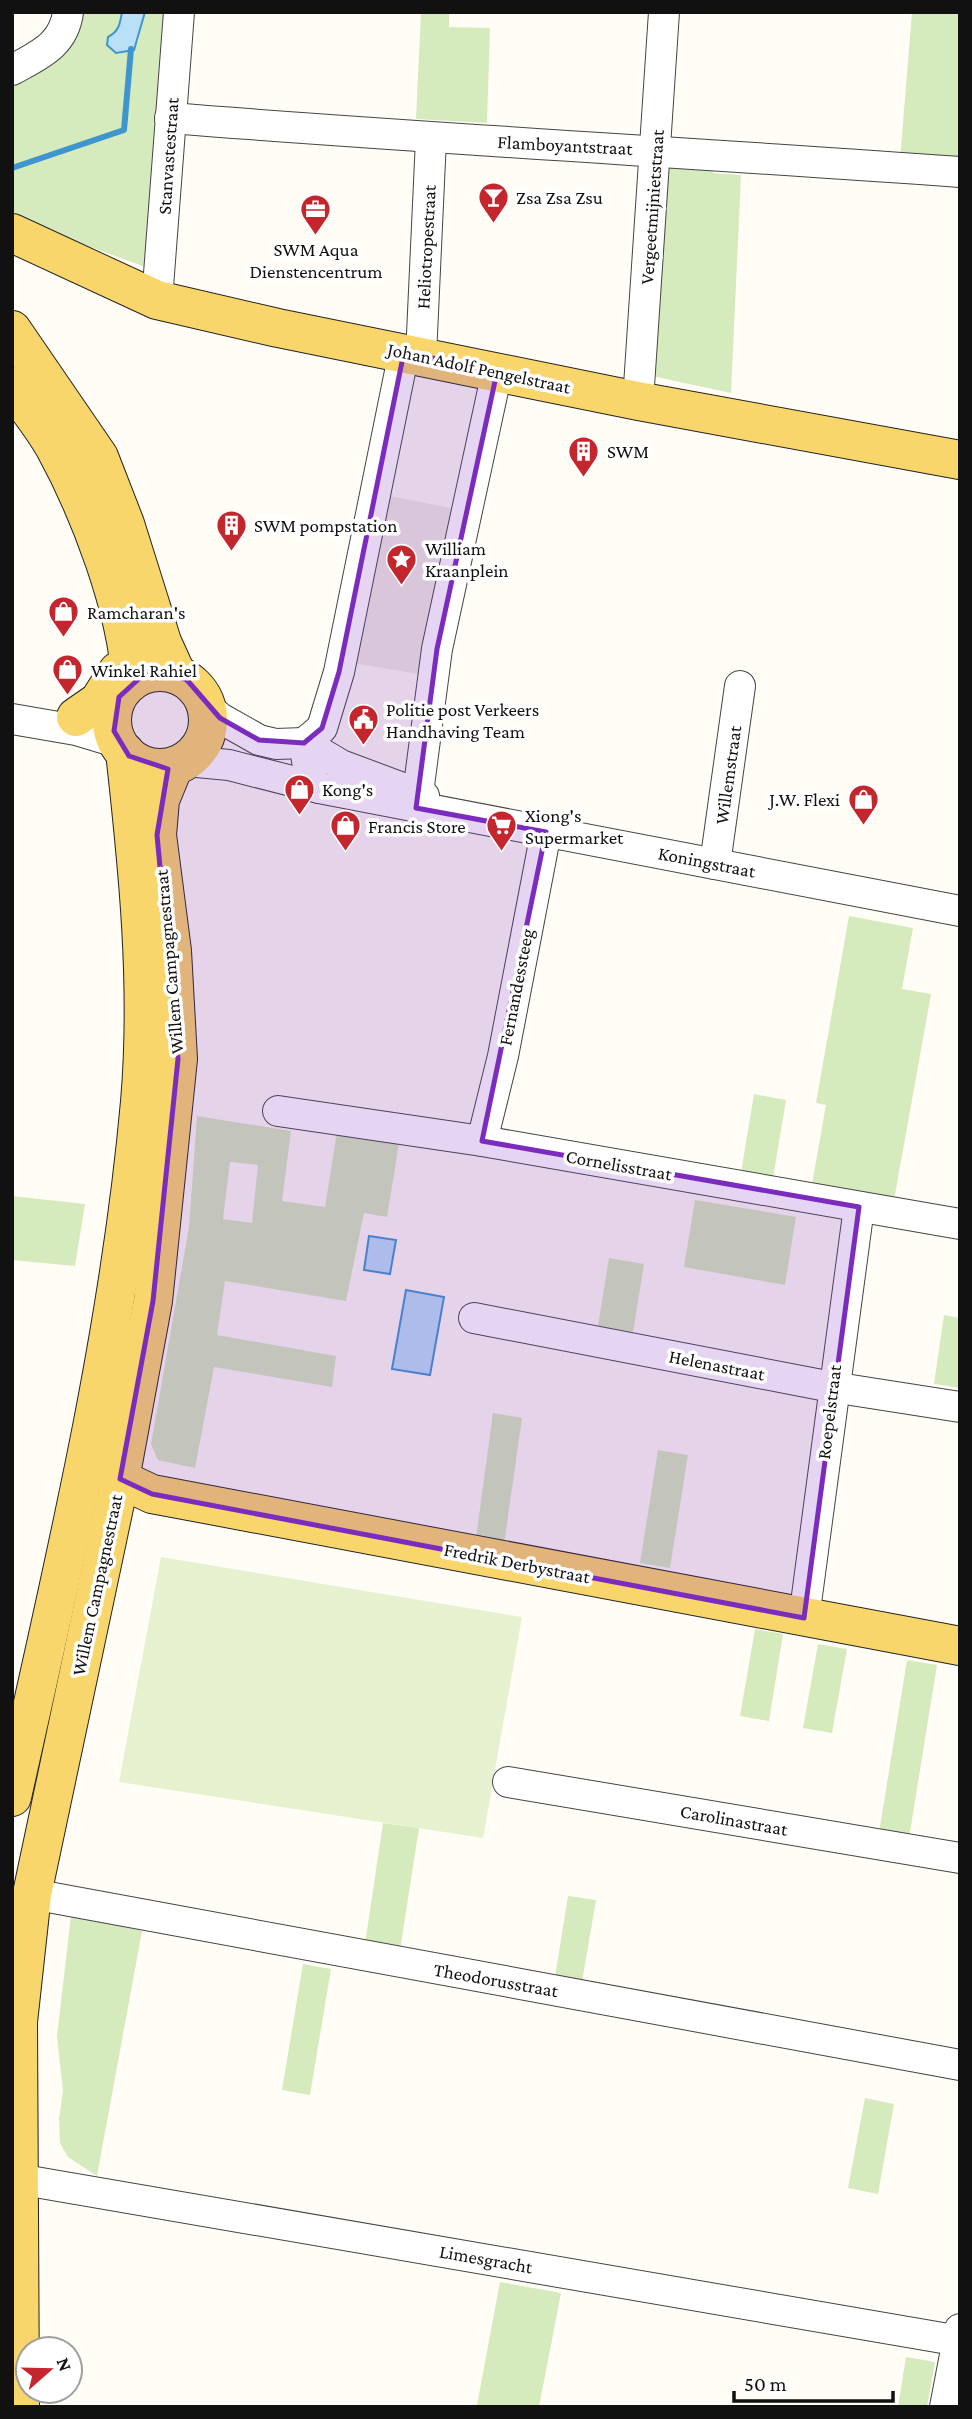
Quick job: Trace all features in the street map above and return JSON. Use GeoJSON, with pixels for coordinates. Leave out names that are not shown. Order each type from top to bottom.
{"type":"FeatureCollection","features":[{"type":"Feature","properties":{"kind":"main road","name":"Johan Adolf Pengelstraat"},"geometry":{"type":"LineString","coordinates":[[12,233],[157,300],[639,401],[960,460]]}},
{"type":"Feature","properties":{"kind":"main road"},"geometry":{"type":"LineString","coordinates":[[12,330],[99,457],[125,523],[162,642],[177,675]]}},
{"type":"Feature","properties":{"kind":"main road"},"geometry":{"type":"LineString","coordinates":[[12,386],[55,447],[88,520],[127,639],[123,694],[113,719],[122,748],[150,767],[180,764],[200,747],[206,734],[206,706],[195,687],[177,675],[153,673],[123,694]]}},
{"type":"Feature","properties":{"kind":"main road"},"geometry":{"type":"LineString","coordinates":[[76,717],[89,709],[108,690],[122,660],[127,639]]}},
{"type":"Feature","properties":{"kind":"main road","name":"Willem Campagnestraat"},"geometry":{"type":"LineString","coordinates":[[12,1797],[89,1449],[115,1305],[140,1100],[142,947],[136,854],[122,748]]}},
{"type":"Feature","properties":{"kind":"main road","name":"Willem Campagnestraat"},"geometry":{"type":"LineString","coordinates":[[20,2407],[15,2178],[18,2022],[32,1894],[120,1479],[153,1301],[178,1059],[172,951],[157,835],[160,800],[180,764]]}},
{"type":"Feature","properties":{"kind":"main road","name":"Fredrik Derbystraat"},"geometry":{"type":"LineString","coordinates":[[89,1449],[120,1479],[152,1494],[960,1646]]}},
{"type":"Feature","properties":{"kind":"street"},"geometry":{"type":"LineString","coordinates":[[12,70],[52,48],[66,27],[68,12]]}},
{"type":"Feature","properties":{"kind":"street","name":"Stanvastestraat"},"geometry":{"type":"LineString","coordinates":[[157,300],[179,12]]}},
{"type":"Feature","properties":{"kind":"street","name":"Vergeetmijnietstraat"},"geometry":{"type":"LineString","coordinates":[[639,401],[664,12]]}},
{"type":"Feature","properties":{"kind":"street","name":"Flamboyantstraat"},"geometry":{"type":"LineString","coordinates":[[170,118],[430,139],[656,150],[960,172]]}},
{"type":"Feature","properties":{"kind":"street","name":"Heliotropestraat"},"geometry":{"type":"LineString","coordinates":[[412,354],[430,139]]}},
{"type":"Feature","properties":{"kind":"street"},"geometry":{"type":"LineString","coordinates":[[319,788],[310,778],[304,743],[322,728],[339,672],[412,354]]}},
{"type":"Feature","properties":{"kind":"street"},"geometry":{"type":"LineString","coordinates":[[417,800],[437,649],[497,372]]}},
{"type":"Feature","properties":{"kind":"street","name":"Willemstraat"},"geometry":{"type":"LineString","coordinates":[[715,864],[740,686]]}},
{"type":"Feature","properties":{"kind":"street"},"geometry":{"type":"LineString","coordinates":[[25,720],[76,717],[123,694]]}},
{"type":"Feature","properties":{"kind":"street","name":"Koningstraat"},"geometry":{"type":"LineString","coordinates":[[206,706],[220,718],[259,740],[276,744],[304,743],[341,765],[454,814],[960,911]]}},
{"type":"Feature","properties":{"kind":"street"},"geometry":{"type":"LineString","coordinates":[[25,720],[122,748]]}},
{"type":"Feature","properties":{"kind":"street","name":"Koningstraat"},"geometry":{"type":"LineString","coordinates":[[180,764],[220,763],[319,788],[417,800]]}},
{"type":"Feature","properties":{"kind":"street","name":"Fernandessteeg"},"geometry":{"type":"LineString","coordinates":[[482,1140],[503,1056],[546,832]]}},
{"type":"Feature","properties":{"kind":"street","name":"Cornelisstraat"},"geometry":{"type":"LineString","coordinates":[[278,1111],[482,1140],[960,1224]]}},
{"type":"Feature","properties":{"kind":"street","name":"Roepelstraat"},"geometry":{"type":"LineString","coordinates":[[804,1618],[832,1387],[859,1206]]}},
{"type":"Feature","properties":{"kind":"street","name":"Helenastraat"},"geometry":{"type":"LineString","coordinates":[[474,1318],[832,1387],[960,1407]]}},
{"type":"Feature","properties":{"kind":"street","name":"Carolinastraat"},"geometry":{"type":"LineString","coordinates":[[508,1782],[960,1858]]}},
{"type":"Feature","properties":{"kind":"street","name":"Theodorusstraat"},"geometry":{"type":"LineString","coordinates":[[32,1894],[960,2065]]}},
{"type":"Feature","properties":{"kind":"street","name":"Limesgracht"},"geometry":{"type":"LineString","coordinates":[[15,2178],[959,2337]]}},
{"type":"Feature","properties":{"kind":"street"},"geometry":{"type":"LineString","coordinates":[[945,2407],[959,2337]]}},
{"type":"Feature","properties":{"kind":"highlighted area"},"geometry":{"type":"Polygon","coordinates":[[[404,352],[497,372],[437,649],[416,808],[546,832],[482,1141],[859,1207],[804,1618],[152,1494],[120,1479],[153,1301],[178,1059],[157,835],[168,769],[129,756],[114,731],[119,697],[142,676],[165,672],[187,680],[220,718],[259,740],[304,743],[322,728],[339,672],[404,352]]]}},
{"type":"Feature","properties":{"kind":"green space"},"geometry":{"type":"Polygon","coordinates":[[[75,12],[122,12],[120,25],[107,45],[111,46],[138,42],[145,12],[171,12],[148,268],[12,218],[12,81],[75,12]]]}},
{"type":"Feature","properties":{"kind":"green space"},"geometry":{"type":"Polygon","coordinates":[[[421,12],[449,12],[449,27],[490,28],[487,123],[416,119],[421,12]]]}},
{"type":"Feature","properties":{"kind":"green space"},"geometry":{"type":"Polygon","coordinates":[[[912,12],[960,12],[960,165],[900,160],[912,12]]]}},
{"type":"Feature","properties":{"kind":"green space"},"geometry":{"type":"Polygon","coordinates":[[[684,161],[713,163],[713,173],[741,175],[731,393],[652,376],[664,168],[684,161]]]}},
{"type":"Feature","properties":{"kind":"green space"},"geometry":{"type":"Polygon","coordinates":[[[849,916],[913,928],[902,989],[931,994],[894,1200],[812,1184],[826,1105],[816,1103],[849,916]]]}},
{"type":"Feature","properties":{"kind":"green space"},"geometry":{"type":"Polygon","coordinates":[[[754,1094],[786,1100],[773,1178],[741,1173],[754,1094]]]}},
{"type":"Feature","properties":{"kind":"green space"},"geometry":{"type":"Polygon","coordinates":[[[197,1116],[291,1131],[282,1201],[325,1207],[337,1132],[399,1143],[387,1217],[364,1213],[346,1301],[225,1281],[217,1335],[336,1356],[332,1387],[214,1367],[195,1468],[158,1460],[151,1444],[189,1227],[197,1116]],[[230,1162],[223,1219],[252,1223],[258,1165],[230,1162]]]}},
{"type":"Feature","properties":{"kind":"green space"},"geometry":{"type":"Polygon","coordinates":[[[12,1196],[85,1204],[75,1266],[12,1260],[12,1196]]]}},
{"type":"Feature","properties":{"kind":"green space"},"geometry":{"type":"Polygon","coordinates":[[[695,1200],[796,1217],[785,1285],[684,1267],[695,1200]]]}},
{"type":"Feature","properties":{"kind":"green space"},"geometry":{"type":"Polygon","coordinates":[[[609,1258],[644,1264],[633,1332],[598,1326],[609,1258]]]}},
{"type":"Feature","properties":{"kind":"green space"},"geometry":{"type":"Polygon","coordinates":[[[944,1315],[960,1318],[960,1388],[934,1384],[944,1315]]]}},
{"type":"Feature","properties":{"kind":"green space"},"geometry":{"type":"Polygon","coordinates":[[[493,1413],[522,1418],[504,1544],[476,1538],[493,1413]]]}},
{"type":"Feature","properties":{"kind":"green space"},"geometry":{"type":"Polygon","coordinates":[[[658,1450],[688,1455],[670,1568],[640,1563],[658,1450]]]}},
{"type":"Feature","properties":{"kind":"green space"},"geometry":{"type":"Polygon","coordinates":[[[161,1557],[522,1617],[483,1838],[119,1782],[161,1557]]]}},
{"type":"Feature","properties":{"kind":"green space"},"geometry":{"type":"Polygon","coordinates":[[[755,1629],[783,1634],[769,1721],[740,1716],[755,1629]]]}},
{"type":"Feature","properties":{"kind":"green space"},"geometry":{"type":"Polygon","coordinates":[[[818,1644],[847,1649],[832,1733],[803,1728],[818,1644]]]}},
{"type":"Feature","properties":{"kind":"green space"},"geometry":{"type":"Polygon","coordinates":[[[907,1660],[937,1665],[909,1838],[879,1833],[907,1660]]]}},
{"type":"Feature","properties":{"kind":"green space"},"geometry":{"type":"Polygon","coordinates":[[[383,1823],[419,1828],[400,1950],[365,1944],[383,1823]]]}},
{"type":"Feature","properties":{"kind":"green space"},"geometry":{"type":"Polygon","coordinates":[[[568,1896],[596,1900],[582,1982],[555,1977],[568,1896]]]}},
{"type":"Feature","properties":{"kind":"green space"},"geometry":{"type":"Polygon","coordinates":[[[71,1916],[89,1917],[142,1931],[97,2176],[68,2157],[60,2143],[59,2119],[63,2091],[57,2036],[71,1916]]]}},
{"type":"Feature","properties":{"kind":"green space"},"geometry":{"type":"Polygon","coordinates":[[[303,1964],[331,1969],[310,2095],[282,2090],[303,1964]]]}},
{"type":"Feature","properties":{"kind":"green space"},"geometry":{"type":"Polygon","coordinates":[[[865,2098],[894,2104],[878,2194],[848,2188],[865,2098]]]}},
{"type":"Feature","properties":{"kind":"green space"},"geometry":{"type":"Polygon","coordinates":[[[500,2282],[561,2293],[539,2407],[477,2405],[500,2282]]]}},
{"type":"Feature","properties":{"kind":"green space"},"geometry":{"type":"Polygon","coordinates":[[[906,2357],[935,2362],[927,2407],[898,2407],[906,2357]]]}},
{"type":"Feature","properties":{"kind":"shaded area","name":"William Kraanplein"},"geometry":{"type":"Polygon","coordinates":[[[385,495],[451,508],[419,674],[352,663],[385,495]]]}},
{"type":"Feature","properties":{"kind":"water"},"geometry":{"type":"Polygon","coordinates":[[[122,12],[145,12],[134,50],[116,53],[107,45],[108,37],[118,27],[122,12]]]}},
{"type":"Feature","properties":{"kind":"water"},"geometry":{"type":"Polygon","coordinates":[[[369,1236],[396,1240],[390,1274],[364,1270],[369,1236]]]}},
{"type":"Feature","properties":{"kind":"water"},"geometry":{"type":"Polygon","coordinates":[[[406,1290],[444,1297],[430,1375],[392,1369],[406,1290]]]}},
{"type":"Feature","properties":{"kind":"waterway"},"geometry":{"type":"LineString","coordinates":[[12,168],[124,130],[131,49]]}},
{"type":"Feature","properties":{"kind":"place","name":"Zsa Zsa Zsu"},"geometry":{"type":"Point","coordinates":[493,224]}},
{"type":"Feature","properties":{"kind":"place","name":"SWM Aqua Dienstencentrum"},"geometry":{"type":"Point","coordinates":[316,237]}},
{"type":"Feature","properties":{"kind":"place","name":"SWM"},"geometry":{"type":"Point","coordinates":[584,478]}},
{"type":"Feature","properties":{"kind":"place","name":"SWM pompstation"},"geometry":{"type":"Point","coordinates":[231,552]}},
{"type":"Feature","properties":{"kind":"place","name":"William Kraanplein"},"geometry":{"type":"Point","coordinates":[402,586]}},
{"type":"Feature","properties":{"kind":"place","name":"Ramcharan's"},"geometry":{"type":"Point","coordinates":[64,639]}},
{"type":"Feature","properties":{"kind":"place","name":"Winkel Rahiel"},"geometry":{"type":"Point","coordinates":[68,697]}},
{"type":"Feature","properties":{"kind":"place","name":"Politie post Verkeers Handhaving Team"},"geometry":{"type":"Point","coordinates":[363,747]}},
{"type":"Feature","properties":{"kind":"place","name":"Kong's"},"geometry":{"type":"Point","coordinates":[299,816]}},
{"type":"Feature","properties":{"kind":"place","name":"J.W. Flexi"},"geometry":{"type":"Point","coordinates":[863,826]}},
{"type":"Feature","properties":{"kind":"place","name":"Francis Store"},"geometry":{"type":"Point","coordinates":[345,853]}},
{"type":"Feature","properties":{"kind":"place","name":"Xiong's Supermarket"},"geometry":{"type":"Point","coordinates":[502,853]}}]}
